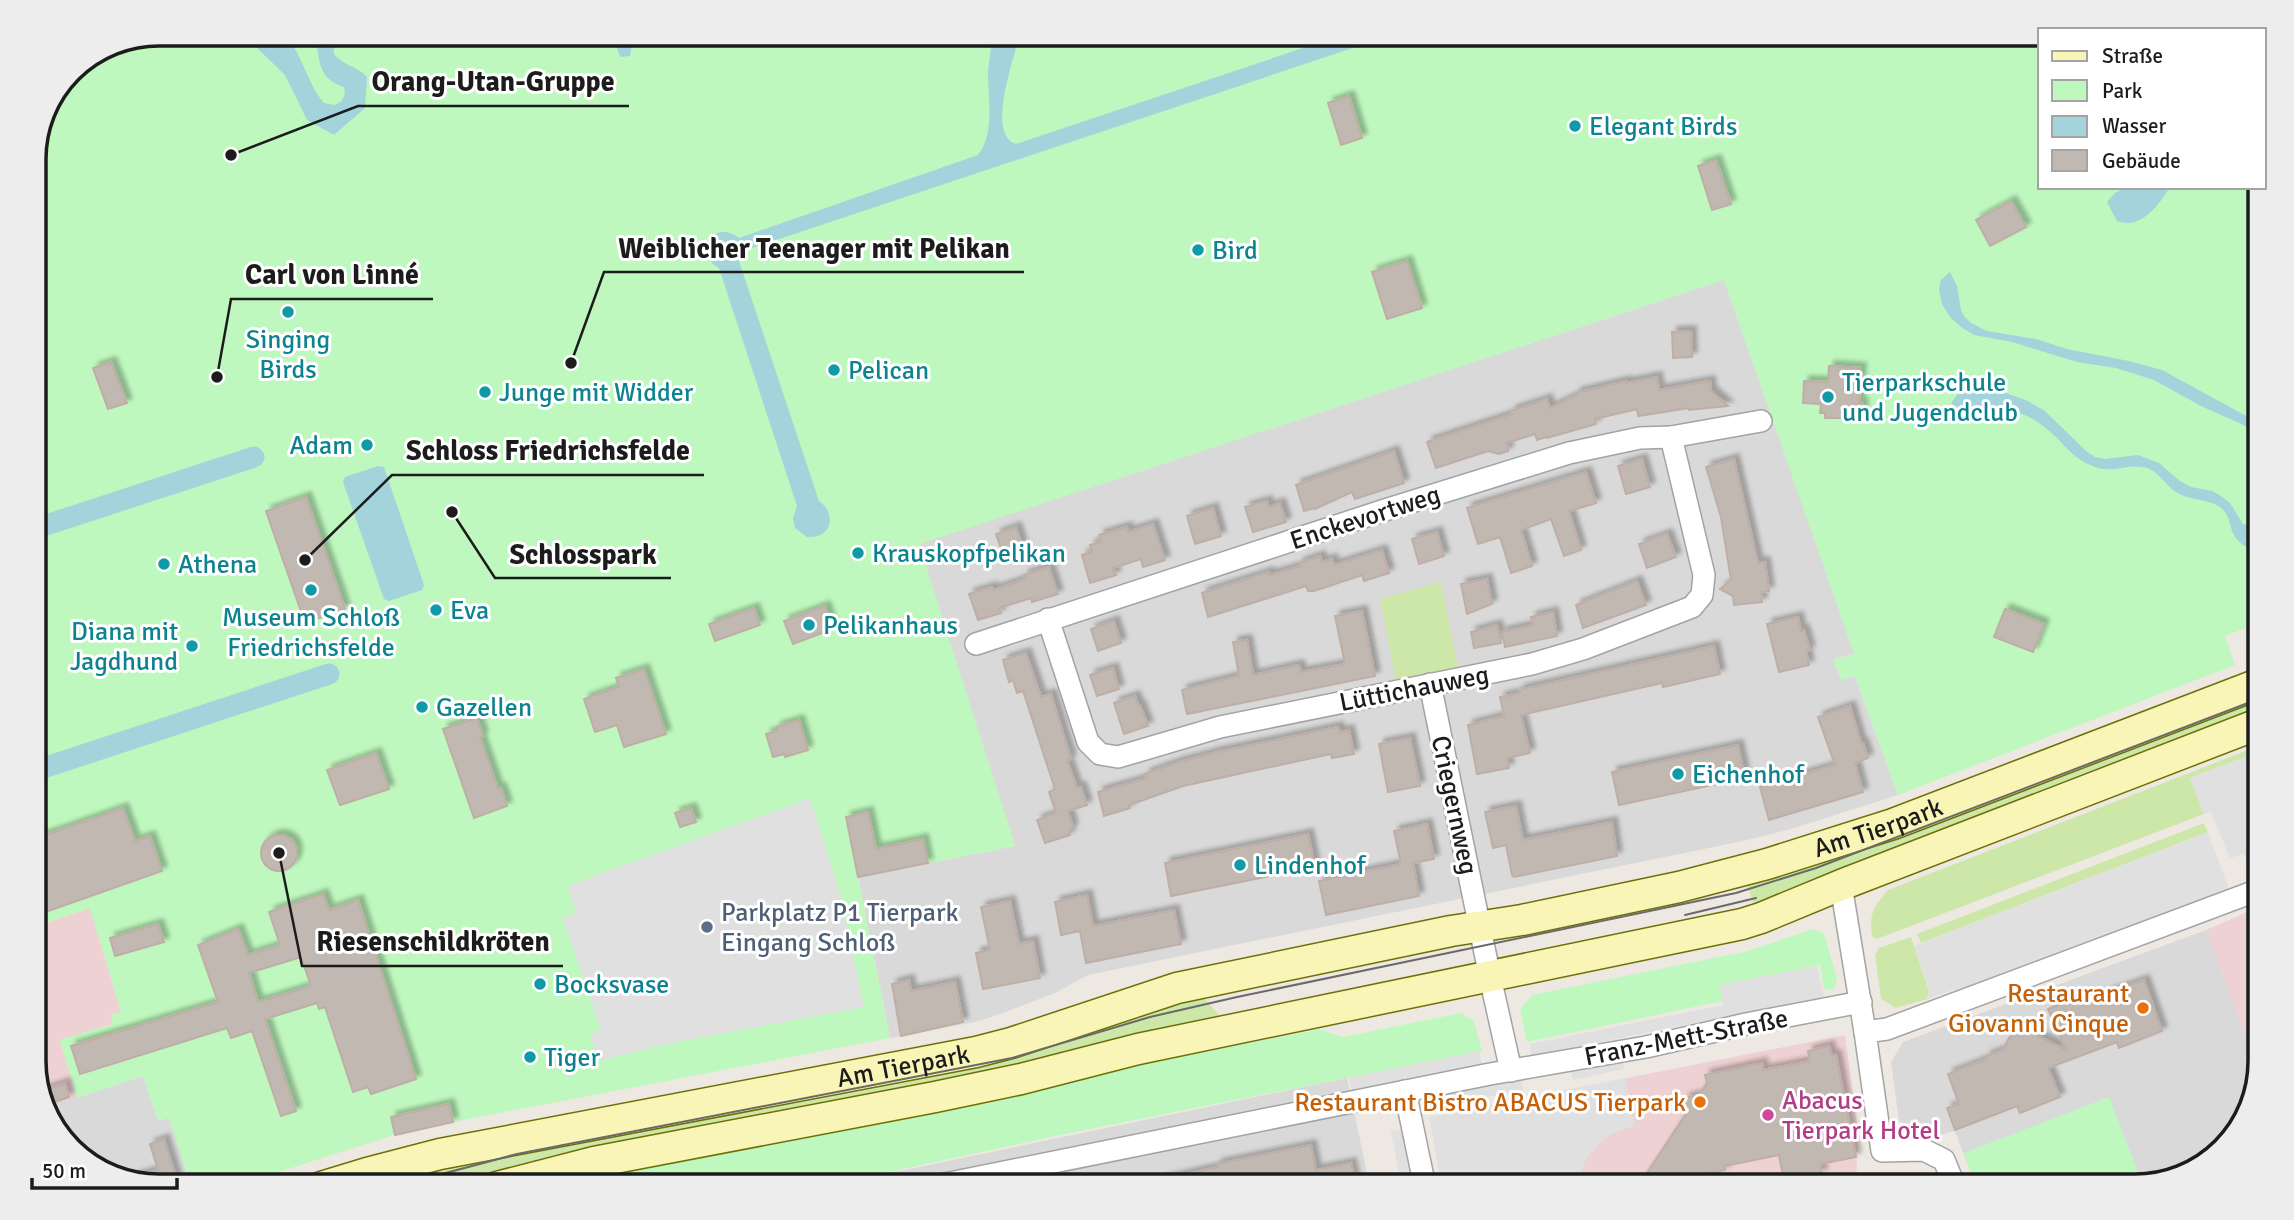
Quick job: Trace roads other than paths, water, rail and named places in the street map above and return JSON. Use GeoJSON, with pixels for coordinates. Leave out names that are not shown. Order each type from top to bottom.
{"type":"FeatureCollection","features":[{"type":"Feature","properties":{"kind":"main road","name":"Am Tierpark"},"geometry":{"type":"LineString","coordinates":[[361,1174],[440,1154],[976,1052],[1022,1040],[1177,988],[1679,887],[1845,841],[2248,688]]}},
{"type":"Feature","properties":{"kind":"main road","name":"Am Tierpark"},"geometry":{"type":"LineString","coordinates":[[547,1174],[594,1162],[935,1097],[1021,1079],[1138,1049],[1742,924],[2248,728]]}},
{"type":"Feature","properties":{"kind":"street","name":"Enckevortweg"},"geometry":{"type":"LineString","coordinates":[[976,644],[1569,453],[1640,438],[1671,437],[1761,421]]}},
{"type":"Feature","properties":{"kind":"street","name":"Lüttichauweg"},"geometry":{"type":"LineString","coordinates":[[1048,620],[1088,742],[1100,754],[1118,757],[1220,727],[1532,664],[1583,649],[1692,607],[1702,595],[1704,575],[1671,437]]}},
{"type":"Feature","properties":{"kind":"street","name":"Criegernweg"},"geometry":{"type":"LineString","coordinates":[[1430,684],[1480,926]]}},
{"type":"Feature","properties":{"kind":"street"},"geometry":{"type":"LineString","coordinates":[[1841,885],[1882,1151],[1924,1150],[1944,1160],[1950,1174]]}},
{"type":"Feature","properties":{"kind":"street"},"geometry":{"type":"LineString","coordinates":[[1865,1032],[1887,1029],[2248,894]]}},
{"type":"Feature","properties":{"kind":"street"},"geometry":{"type":"LineString","coordinates":[[1480,926],[1511,1071]]}},
{"type":"Feature","properties":{"kind":"street","name":"Franz-Mett-Straße"},"geometry":{"type":"LineString","coordinates":[[1405,1091],[1646,1047],[1861,1002]]}},
{"type":"Feature","properties":{"kind":"street"},"geometry":{"type":"LineString","coordinates":[[994,1174],[1405,1091],[1422,1174]]}},
{"type":"Feature","properties":{"kind":"water"},"geometry":{"type":"Polygon","coordinates":[[[255,46],[293,46],[324,103],[334,105],[341,102],[345,94],[344,87],[324,73],[316,46],[334,46],[334,54],[367,77],[365,108],[334,135],[307,120],[285,75],[255,46]]]}},
{"type":"Feature","properties":{"kind":"water"},"geometry":{"type":"Polygon","coordinates":[[[617,46],[632,46],[630,56],[621,57],[617,46]]]}},
{"type":"Feature","properties":{"kind":"water"},"geometry":{"type":"Polygon","coordinates":[[[1016,46],[1002,114],[1003,128],[1008,138],[1016,144],[1309,46],[1359,46],[743,251],[739,261],[819,501],[829,513],[826,530],[815,537],[807,537],[795,528],[793,518],[797,506],[719,268],[711,262],[706,247],[714,235],[721,232],[739,238],[978,155],[989,126],[988,72],[991,48],[1016,46]]]}},
{"type":"Feature","properties":{"kind":"water"},"geometry":{"type":"Polygon","coordinates":[[[2123,189],[2169,189],[2148,214],[2134,222],[2126,223],[2117,221],[2107,202],[2123,189]]]}},
{"type":"Feature","properties":{"kind":"water"},"geometry":{"type":"Polygon","coordinates":[[[1950,272],[1957,286],[1964,316],[1987,331],[2036,339],[2067,349],[2162,370],[2248,417],[2248,427],[2201,406],[2154,380],[2116,368],[2077,362],[2012,342],[1974,335],[1950,317],[1942,304],[1939,289],[1941,280],[1950,272]]]}},
{"type":"Feature","properties":{"kind":"water"},"geometry":{"type":"Polygon","coordinates":[[[1971,388],[2000,391],[2026,400],[2045,411],[2095,457],[2105,459],[2138,455],[2159,463],[2191,487],[2212,491],[2230,503],[2243,524],[2248,525],[2248,547],[2239,542],[2221,508],[2181,495],[2148,468],[2135,466],[2105,469],[2085,463],[2046,428],[2025,415],[1992,410],[1964,413],[1951,403],[1960,391],[1971,388]]]}},
{"type":"Feature","properties":{"kind":"water"},"geometry":{"type":"Polygon","coordinates":[[[378,466],[384,467],[424,585],[422,590],[389,601],[384,599],[343,482],[345,477],[378,466]]]}},
{"type":"Feature","properties":{"kind":"waterway"},"geometry":{"type":"LineString","coordinates":[[46,525],[254,457]]}},
{"type":"Feature","properties":{"kind":"waterway"},"geometry":{"type":"LineString","coordinates":[[46,767],[329,674]]}},
{"type":"Feature","properties":{"kind":"tram line"},"geometry":{"type":"LineString","coordinates":[[442,1174],[517,1154],[1012,1058],[1150,1017],[1237,997],[1736,893],[1816,868],[2248,703]]}},
{"type":"Feature","properties":{"kind":"tram line"},"geometry":{"type":"LineString","coordinates":[[1685,915],[1756,898]]}},
{"type":"Feature","properties":{"kind":"place","name":"Elegant Birds"},"geometry":{"type":"Point","coordinates":[1575,126]}},
{"type":"Feature","properties":{"kind":"place","name":"Orang-Utan-Gruppe"},"geometry":{"type":"Point","coordinates":[231,155]}},
{"type":"Feature","properties":{"kind":"place","name":"Bird"},"geometry":{"type":"Point","coordinates":[1198,250]}},
{"type":"Feature","properties":{"kind":"place","name":"Singing Birds"},"geometry":{"type":"Point","coordinates":[288,312]}},
{"type":"Feature","properties":{"kind":"place","name":"Weiblicher Teenager mit Pelikan"},"geometry":{"type":"Point","coordinates":[571,363]}},
{"type":"Feature","properties":{"kind":"place","name":"Pelican"},"geometry":{"type":"Point","coordinates":[834,370]}},
{"type":"Feature","properties":{"kind":"place","name":"Carl von Linné"},"geometry":{"type":"Point","coordinates":[217,377]}},
{"type":"Feature","properties":{"kind":"place","name":"Junge mit Widder"},"geometry":{"type":"Point","coordinates":[485,392]}},
{"type":"Feature","properties":{"kind":"place","name":"Tierparkschule und Jugendclub"},"geometry":{"type":"Point","coordinates":[1828,397]}},
{"type":"Feature","properties":{"kind":"place","name":"Adam"},"geometry":{"type":"Point","coordinates":[367,445]}},
{"type":"Feature","properties":{"kind":"place","name":"Schlosspark"},"geometry":{"type":"Point","coordinates":[452,512]}},
{"type":"Feature","properties":{"kind":"place","name":"Krauskopfpelikan"},"geometry":{"type":"Point","coordinates":[858,553]}},
{"type":"Feature","properties":{"kind":"place","name":"Schloss Friedrichsfelde"},"geometry":{"type":"Point","coordinates":[305,560]}},
{"type":"Feature","properties":{"kind":"place","name":"Athena"},"geometry":{"type":"Point","coordinates":[164,564]}},
{"type":"Feature","properties":{"kind":"place","name":"Museum Schloß Friedrichsfelde"},"geometry":{"type":"Point","coordinates":[311,590]}},
{"type":"Feature","properties":{"kind":"place","name":"Eva"},"geometry":{"type":"Point","coordinates":[436,610]}},
{"type":"Feature","properties":{"kind":"place","name":"Pelikanhaus"},"geometry":{"type":"Point","coordinates":[809,625]}},
{"type":"Feature","properties":{"kind":"place","name":"Diana mit Jagdhund"},"geometry":{"type":"Point","coordinates":[192,646]}},
{"type":"Feature","properties":{"kind":"place","name":"Gazellen"},"geometry":{"type":"Point","coordinates":[422,707]}},
{"type":"Feature","properties":{"kind":"place","name":"Eichenhof"},"geometry":{"type":"Point","coordinates":[1678,774]}},
{"type":"Feature","properties":{"kind":"place","name":"Riesenschildkröten"},"geometry":{"type":"Point","coordinates":[279,853]}},
{"type":"Feature","properties":{"kind":"place","name":"Lindenhof"},"geometry":{"type":"Point","coordinates":[1240,865]}},
{"type":"Feature","properties":{"kind":"place","name":"Parkplatz P1 Tierpark Eingang Schloß"},"geometry":{"type":"Point","coordinates":[707,927]}},
{"type":"Feature","properties":{"kind":"place","name":"Bocksvase"},"geometry":{"type":"Point","coordinates":[540,984]}},
{"type":"Feature","properties":{"kind":"place","name":"Restaurant Giovanni Cinque"},"geometry":{"type":"Point","coordinates":[2143,1008]}},
{"type":"Feature","properties":{"kind":"place","name":"Tiger"},"geometry":{"type":"Point","coordinates":[530,1057]}},
{"type":"Feature","properties":{"kind":"place","name":"Restaurant Bistro ABACUS Tierpark"},"geometry":{"type":"Point","coordinates":[1700,1102]}},
{"type":"Feature","properties":{"kind":"place","name":"Abacus Tierpark Hotel"},"geometry":{"type":"Point","coordinates":[1768,1115]}}]}
